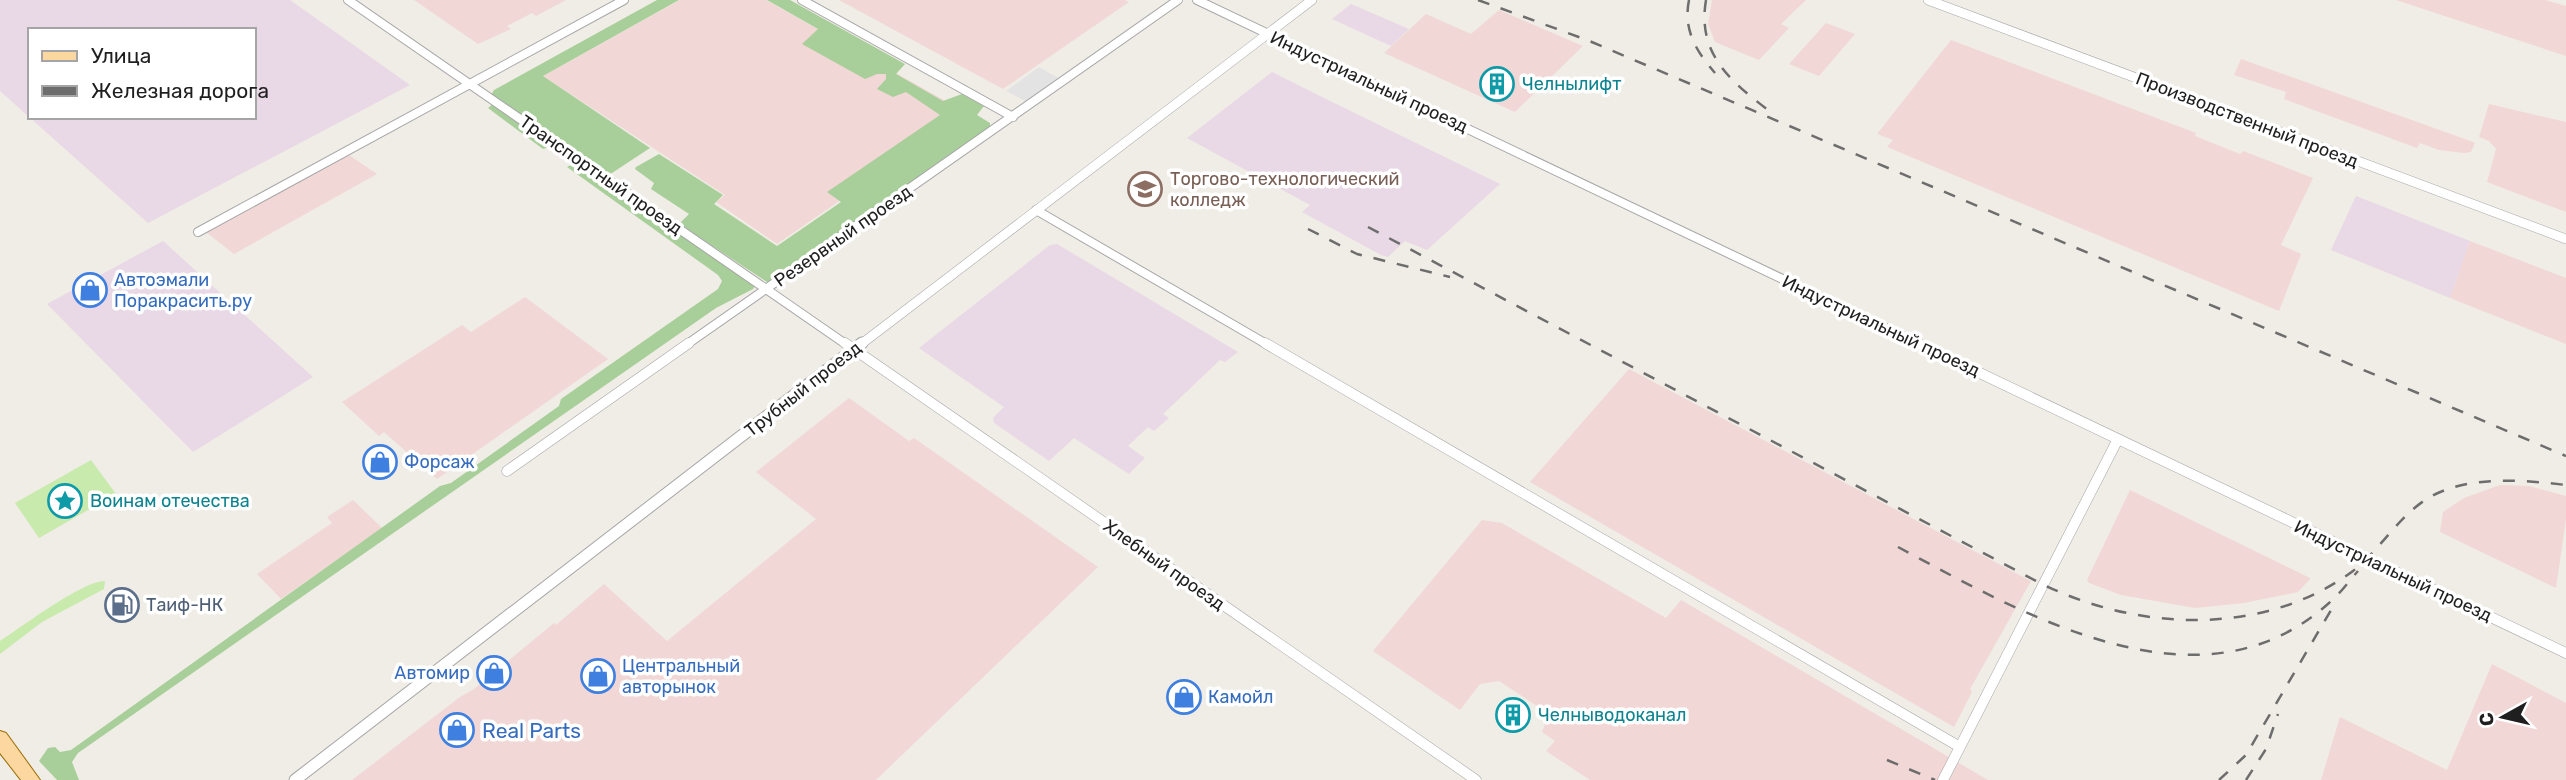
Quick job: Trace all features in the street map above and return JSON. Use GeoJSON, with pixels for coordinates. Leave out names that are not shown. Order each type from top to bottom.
{"type":"FeatureCollection","features":[{"type":"Feature","properties":{"kind":"main road"},"geometry":{"type":"LineString","coordinates":[[0,739],[31,780]]}},
{"type":"Feature","properties":{"kind":"street","name":"Транспортный проезд"},"geometry":{"type":"LineString","coordinates":[[348,0],[854,350]]}},
{"type":"Feature","properties":{"kind":"street"},"geometry":{"type":"LineString","coordinates":[[198,232],[624,0]]}},
{"type":"Feature","properties":{"kind":"street"},"geometry":{"type":"LineString","coordinates":[[802,0],[1013,117]]}},
{"type":"Feature","properties":{"kind":"street","name":"Резервный проезд"},"geometry":{"type":"LineString","coordinates":[[508,471],[1178,0]]}},
{"type":"Feature","properties":{"kind":"street","name":"Индустриальный проезд"},"geometry":{"type":"LineString","coordinates":[[1197,0],[2566,653]]}},
{"type":"Feature","properties":{"kind":"street","name":"Трубный проезд"},"geometry":{"type":"LineString","coordinates":[[295,780],[1312,0]]}},
{"type":"Feature","properties":{"kind":"street","name":"Производственный проезд"},"geometry":{"type":"LineString","coordinates":[[1928,0],[2566,239]]}},
{"type":"Feature","properties":{"kind":"street"},"geometry":{"type":"LineString","coordinates":[[1036,210],[1960,747]]}},
{"type":"Feature","properties":{"kind":"street","name":"Хлебный проезд"},"geometry":{"type":"LineString","coordinates":[[854,350],[1476,780]]}},
{"type":"Feature","properties":{"kind":"street"},"geometry":{"type":"LineString","coordinates":[[1943,780],[2118,439]]}},
{"type":"Feature","properties":{"kind":"shaded area"},"geometry":{"type":"Polygon","coordinates":[[[0,0],[290,0],[410,85],[148,223],[31,119],[256,119],[256,28],[28,28],[28,116],[0,91],[0,0]]]}},
{"type":"Feature","properties":{"kind":"shaded area"},"geometry":{"type":"Polygon","coordinates":[[[414,0],[566,0],[536,16],[532,13],[507,26],[511,29],[478,44],[414,0]]]}},
{"type":"Feature","properties":{"kind":"shaded area"},"geometry":{"type":"Polygon","coordinates":[[[680,0],[766,0],[967,113],[777,244],[716,202],[725,195],[543,76],[680,0]]]}},
{"type":"Feature","properties":{"kind":"shaded area"},"geometry":{"type":"Polygon","coordinates":[[[839,0],[1125,0],[1129,2],[1003,89],[839,0]]]}},
{"type":"Feature","properties":{"kind":"shaded area"},"geometry":{"type":"Polygon","coordinates":[[[1712,0],[1806,0],[1781,24],[1789,28],[1759,60],[1715,42],[1708,24],[1712,0]]]}},
{"type":"Feature","properties":{"kind":"shaded area"},"geometry":{"type":"Polygon","coordinates":[[[2396,0],[2545,0],[2566,6],[2566,56],[2396,0]]]}},
{"type":"Feature","properties":{"kind":"shaded area"},"geometry":{"type":"Polygon","coordinates":[[[1351,4],[1409,29],[1391,46],[1332,19],[1351,4]]]}},
{"type":"Feature","properties":{"kind":"shaded area"},"geometry":{"type":"Polygon","coordinates":[[[1499,10],[1583,46],[1515,112],[1384,53],[1426,14],[1471,34],[1499,10]]]}},
{"type":"Feature","properties":{"kind":"shaded area"},"geometry":{"type":"Polygon","coordinates":[[[1826,23],[1855,34],[1819,76],[1789,64],[1826,23]]]}},
{"type":"Feature","properties":{"kind":"shaded area"},"geometry":{"type":"Polygon","coordinates":[[[1951,40],[2196,133],[2195,136],[2240,154],[2243,151],[2313,178],[2281,245],[2301,254],[2279,311],[1887,147],[1893,140],[1877,134],[1951,40]]]}},
{"type":"Feature","properties":{"kind":"shaded area"},"geometry":{"type":"Polygon","coordinates":[[[2241,59],[2475,143],[2471,152],[2464,153],[2439,150],[2420,143],[2417,148],[2284,99],[2286,92],[2234,75],[2241,59]]]}},
{"type":"Feature","properties":{"kind":"shaded area"},"geometry":{"type":"Polygon","coordinates":[[[1039,67],[1062,80],[1029,103],[1006,91],[1039,67]]]}},
{"type":"Feature","properties":{"kind":"shaded area"},"geometry":{"type":"Polygon","coordinates":[[[1272,72],[1500,184],[1427,250],[1405,241],[1388,257],[1381,255],[1302,212],[1310,205],[1187,138],[1272,72]]]}},
{"type":"Feature","properties":{"kind":"shaded area"},"geometry":{"type":"Polygon","coordinates":[[[2489,104],[2566,122],[2566,212],[2487,182],[2496,149],[2489,141],[2479,137],[2489,104]]]}},
{"type":"Feature","properties":{"kind":"shaded area"},"geometry":{"type":"Polygon","coordinates":[[[349,155],[377,174],[234,254],[206,232],[349,155]]]}},
{"type":"Feature","properties":{"kind":"shaded area"},"geometry":{"type":"Polygon","coordinates":[[[2356,196],[2470,241],[2450,298],[2331,250],[2356,196]]]}},
{"type":"Feature","properties":{"kind":"shaded area"},"geometry":{"type":"Polygon","coordinates":[[[163,241],[313,377],[193,452],[47,304],[163,241]]]}},
{"type":"Feature","properties":{"kind":"shaded area"},"geometry":{"type":"Polygon","coordinates":[[[2470,241],[2566,278],[2566,344],[2450,298],[2470,241]]]}},
{"type":"Feature","properties":{"kind":"shaded area"},"geometry":{"type":"Polygon","coordinates":[[[1057,244],[1238,352],[1225,362],[1220,360],[1163,414],[1169,418],[1154,431],[1148,427],[1128,446],[1145,458],[1129,474],[1074,438],[1049,461],[994,423],[993,418],[1004,407],[919,348],[1050,245],[1057,244]]]}},
{"type":"Feature","properties":{"kind":"shaded area"},"geometry":{"type":"Polygon","coordinates":[[[525,297],[608,359],[437,479],[384,432],[379,436],[342,402],[462,325],[471,332],[525,297]]]}},
{"type":"Feature","properties":{"kind":"shaded area"},"geometry":{"type":"Polygon","coordinates":[[[1629,369],[2031,581],[1970,689],[1972,692],[1954,727],[1530,482],[1629,369]]]}},
{"type":"Feature","properties":{"kind":"shaded area"},"geometry":{"type":"Polygon","coordinates":[[[849,398],[909,441],[914,438],[1098,567],[876,780],[352,780],[474,689],[604,584],[667,641],[816,519],[756,472],[849,398]]]}},
{"type":"Feature","properties":{"kind":"shaded area"},"geometry":{"type":"Polygon","coordinates":[[[2500,485],[2529,486],[2566,496],[2566,519],[2556,588],[2440,532],[2443,512],[2464,498],[2500,485]]]}},
{"type":"Feature","properties":{"kind":"shaded area"},"geometry":{"type":"Polygon","coordinates":[[[2130,490],[2310,579],[2298,592],[2244,603],[2195,608],[2121,595],[2089,583],[2087,580],[2130,490]]]}},
{"type":"Feature","properties":{"kind":"shaded area"},"geometry":{"type":"Polygon","coordinates":[[[353,500],[382,528],[281,599],[257,574],[332,523],[327,517],[353,500]]]}},
{"type":"Feature","properties":{"kind":"shaded area"},"geometry":{"type":"Polygon","coordinates":[[[1482,520],[1502,523],[1666,618],[1681,600],[1988,780],[1590,780],[1546,751],[1555,741],[1542,732],[1549,714],[1499,681],[1480,684],[1460,710],[1373,651],[1482,520]]]}},
{"type":"Feature","properties":{"kind":"shaded area"},"geometry":{"type":"Polygon","coordinates":[[[2492,664],[2566,703],[2566,780],[2321,780],[2340,717],[2447,770],[2492,664]]]}},
{"type":"Feature","properties":{"kind":"green space"},"geometry":{"type":"Polygon","coordinates":[[[657,0],[679,0],[543,76],[650,148],[612,173],[606,174],[491,95],[494,90],[657,0]]]}},
{"type":"Feature","properties":{"kind":"green space"},"geometry":{"type":"Polygon","coordinates":[[[767,0],[790,0],[905,64],[896,74],[943,101],[962,94],[984,106],[977,115],[990,123],[990,127],[775,279],[767,282],[679,224],[689,214],[651,189],[654,183],[635,169],[636,167],[659,154],[723,195],[714,204],[777,246],[841,202],[827,192],[940,115],[906,92],[893,97],[877,89],[886,79],[886,74],[865,79],[802,44],[818,29],[767,0]]]}},
{"type":"Feature","properties":{"kind":"green space"},"geometry":{"type":"Polygon","coordinates":[[[493,104],[553,143],[552,146],[543,149],[488,108],[493,104]]]}},
{"type":"Feature","properties":{"kind":"green space"},"geometry":{"type":"Polygon","coordinates":[[[578,161],[755,286],[753,289],[716,308],[78,753],[72,762],[79,780],[57,780],[39,761],[48,748],[55,747],[60,752],[71,750],[440,486],[451,483],[559,406],[561,399],[718,289],[722,281],[718,275],[567,167],[578,161]]]}},
{"type":"Feature","properties":{"kind":"green space"},"geometry":{"type":"Polygon","coordinates":[[[91,460],[116,494],[39,538],[15,503],[91,460]]]}},
{"type":"Feature","properties":{"kind":"green space"},"geometry":{"type":"Polygon","coordinates":[[[105,581],[104,589],[42,622],[0,654],[0,641],[67,596],[105,581]]]}},
{"type":"Feature","properties":{"kind":"railway"},"geometry":{"type":"LineString","coordinates":[[1478,0],[1587,40],[2566,456]]}},
{"type":"Feature","properties":{"kind":"railway"},"geometry":{"type":"LineString","coordinates":[[1689,0],[1688,21],[1693,40],[1715,73]]}},
{"type":"Feature","properties":{"kind":"railway"},"geometry":{"type":"LineString","coordinates":[[1706,0],[1704,19],[1711,50],[1729,76],[1768,110]]}},
{"type":"Feature","properties":{"kind":"railway"},"geometry":{"type":"LineString","coordinates":[[1368,227],[2038,582],[2115,610],[2156,618],[2198,620],[2239,617],[2279,608],[2317,593],[2353,571],[2419,504],[2445,490],[2496,481],[2566,485]]}},
{"type":"Feature","properties":{"kind":"railway"},"geometry":{"type":"LineString","coordinates":[[1308,229],[1357,254],[1450,277]]}},
{"type":"Feature","properties":{"kind":"railway"},"geometry":{"type":"LineString","coordinates":[[1898,547],[2000,600],[2055,624],[2112,643],[2169,654],[2225,652],[2279,637],[2329,603],[2358,571]]}},
{"type":"Feature","properties":{"kind":"railway"},"geometry":{"type":"LineString","coordinates":[[2219,780],[2246,755],[2334,605]]}},
{"type":"Feature","properties":{"kind":"railway"},"geometry":{"type":"LineString","coordinates":[[2246,780],[2266,749],[2278,714]]}},
{"type":"Feature","properties":{"kind":"railway"},"geometry":{"type":"LineString","coordinates":[[1887,760],[1935,780]]}},
{"type":"Feature","properties":{"kind":"place","name":"Челнылифт"},"geometry":{"type":"Point","coordinates":[1497,84]}},
{"type":"Feature","properties":{"kind":"place","name":"Торгово-технологический колледж"},"geometry":{"type":"Point","coordinates":[1145,189]}},
{"type":"Feature","properties":{"kind":"place","name":"Автоэмали Поракрасить.ру"},"geometry":{"type":"Point","coordinates":[90,290]}},
{"type":"Feature","properties":{"kind":"place","name":"Форсаж"},"geometry":{"type":"Point","coordinates":[380,462]}},
{"type":"Feature","properties":{"kind":"place","name":"Воинам отечества"},"geometry":{"type":"Point","coordinates":[65,501]}},
{"type":"Feature","properties":{"kind":"place","name":"Таиф-НК"},"geometry":{"type":"Point","coordinates":[122,605]}},
{"type":"Feature","properties":{"kind":"place","name":"Автомир"},"geometry":{"type":"Point","coordinates":[494,673]}},
{"type":"Feature","properties":{"kind":"place","name":"Центральный авторынок"},"geometry":{"type":"Point","coordinates":[598,676]}},
{"type":"Feature","properties":{"kind":"place","name":"Камойл"},"geometry":{"type":"Point","coordinates":[1184,697]}},
{"type":"Feature","properties":{"kind":"place","name":"Челныводоканал"},"geometry":{"type":"Point","coordinates":[1513,715]}},
{"type":"Feature","properties":{"kind":"place","name":"Real Parts"},"geometry":{"type":"Point","coordinates":[457,730]}}]}
